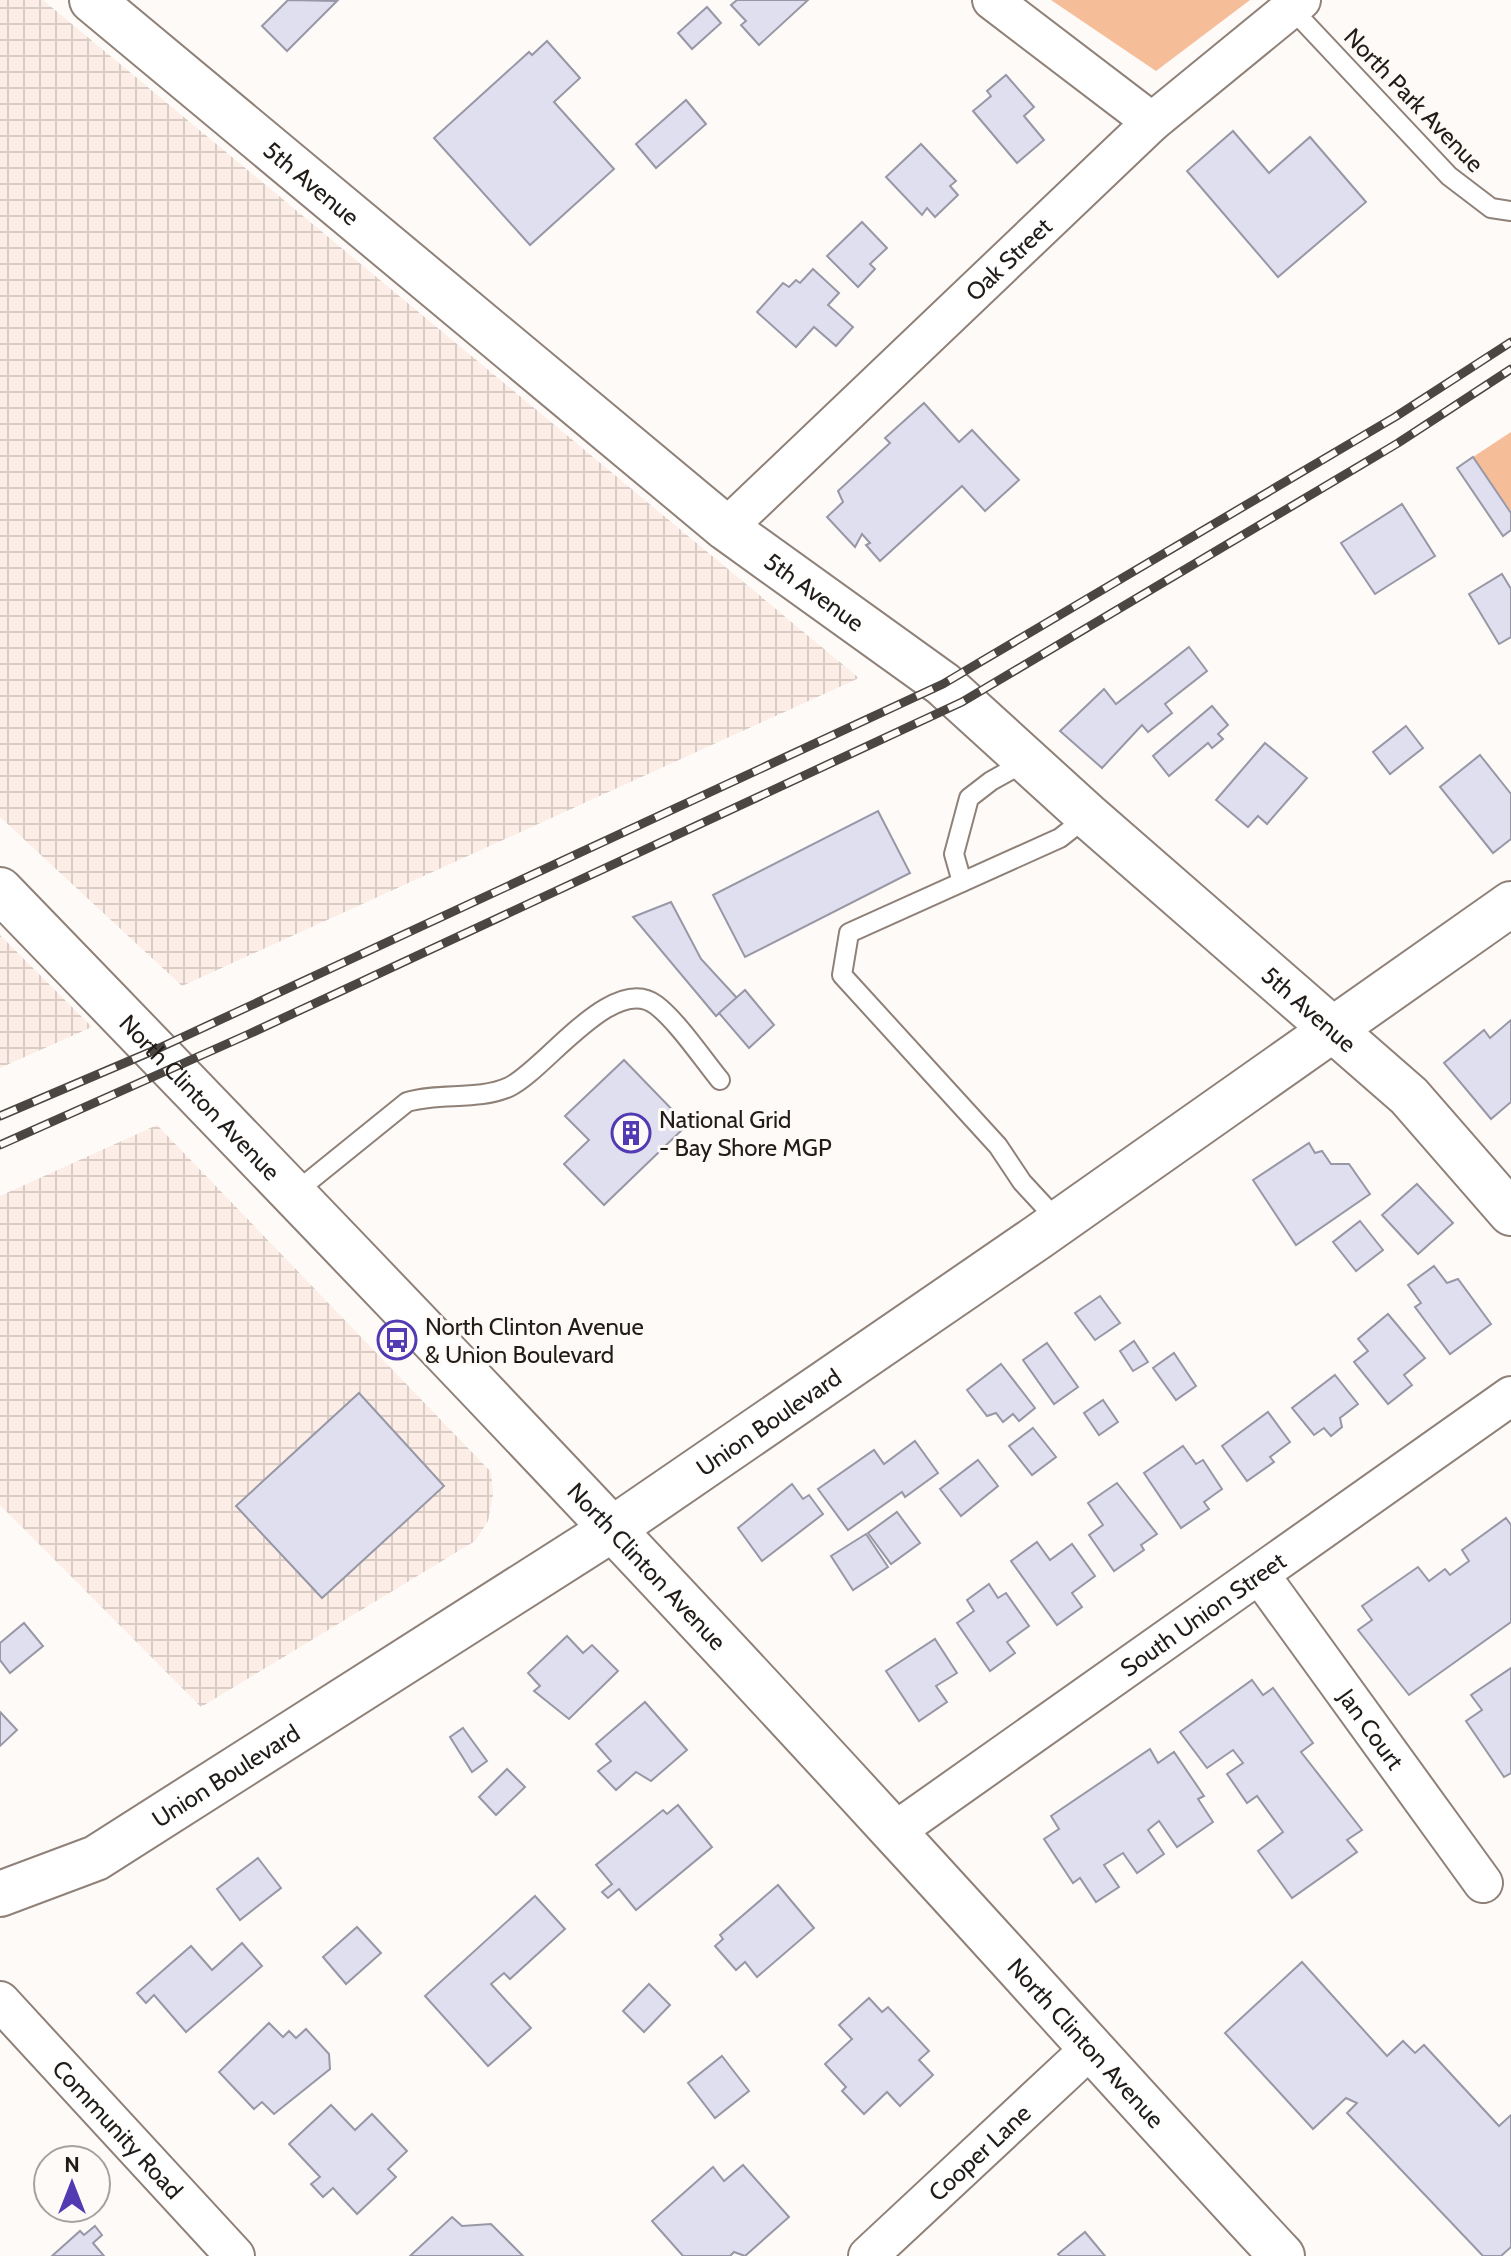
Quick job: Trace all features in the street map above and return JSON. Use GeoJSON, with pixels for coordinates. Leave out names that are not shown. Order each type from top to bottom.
{"type":"FeatureCollection","features":[{"type":"Feature","properties":{"kind":"main road","name":"5th Avenue"},"geometry":{"type":"LineString","coordinates":[[92,0],[726,528],[943,684],[1329,1030],[1409,1096],[1511,1213]]}},
{"type":"Feature","properties":{"kind":"main road","name":"North Clinton Avenue"},"geometry":{"type":"LineString","coordinates":[[0,890],[611,1530],[894,1832],[1089,2050],[1282,2256]]}},
{"type":"Feature","properties":{"kind":"main road","name":"Union Boulevard"},"geometry":{"type":"LineString","coordinates":[[0,1894],[96,1858],[611,1530],[1059,1222],[1511,904]]}},
{"type":"Feature","properties":{"kind":"street"},"geometry":{"type":"LineString","coordinates":[[992,0],[1152,122]]}},
{"type":"Feature","properties":{"kind":"street","name":"Oak Street"},"geometry":{"type":"LineString","coordinates":[[726,528],[1152,122],[1296,4]]}},
{"type":"Feature","properties":{"kind":"street","name":"South Union Street"},"geometry":{"type":"LineString","coordinates":[[894,1832],[1511,1396]]}},
{"type":"Feature","properties":{"kind":"street","name":"Jan Court"},"geometry":{"type":"LineString","coordinates":[[1260,1575],[1483,1883]]}},
{"type":"Feature","properties":{"kind":"street","name":"Community Road"},"geometry":{"type":"LineString","coordinates":[[0,2001],[235,2256]]}},
{"type":"Feature","properties":{"kind":"street","name":"Cooper Lane"},"geometry":{"type":"LineString","coordinates":[[868,2256],[1089,2050]]}},
{"type":"Feature","properties":{"kind":"lane","name":"North Park Avenue"},"geometry":{"type":"LineString","coordinates":[[1296,4],[1449,176],[1491,208],[1511,211]]}},
{"type":"Feature","properties":{"kind":"lane"},"geometry":{"type":"LineString","coordinates":[[962,882],[954,854],[969,798],[991,781],[1027,761]]}},
{"type":"Feature","properties":{"kind":"lane"},"geometry":{"type":"LineString","coordinates":[[1059,1222],[1022,1182],[998,1146],[842,975],[849,933],[1060,838],[1088,816]]}},
{"type":"Feature","properties":{"kind":"lane"},"geometry":{"type":"LineString","coordinates":[[292,1195],[407,1102],[428,1096],[491,1093],[512,1086],[593,1017],[615,1005],[639,998],[656,1005],[720,1080]]}},
{"type":"Feature","properties":{"kind":"shaded area"},"geometry":{"type":"Polygon","coordinates":[[[0,0],[43,0],[859,678],[182,986],[0,817],[0,0]]]}},
{"type":"Feature","properties":{"kind":"shaded area"},"geometry":{"type":"Polygon","coordinates":[[[1051,0],[1250,0],[1156,71],[1051,0]]]}},
{"type":"Feature","properties":{"kind":"shaded area"},"geometry":{"type":"Polygon","coordinates":[[[1511,432],[1511,511],[1473,457],[1511,432]]]}},
{"type":"Feature","properties":{"kind":"shaded area"},"geometry":{"type":"Polygon","coordinates":[[[0,935],[92,1027],[0,1068],[0,935]]]}},
{"type":"Feature","properties":{"kind":"shaded area"},"geometry":{"type":"Polygon","coordinates":[[[157,1125],[491,1472],[493,1495],[488,1521],[475,1541],[201,1707],[0,1505],[0,1196],[157,1125]]]}},
{"type":"Feature","properties":{"kind":"building"},"geometry":{"type":"Polygon","coordinates":[[[288,0],[337,1],[287,51],[262,26],[288,0]]]}},
{"type":"Feature","properties":{"kind":"building"},"geometry":{"type":"Polygon","coordinates":[[[737,0],[808,0],[759,45],[741,25],[746,21],[731,5],[737,0]]]}},
{"type":"Feature","properties":{"kind":"building"},"geometry":{"type":"Polygon","coordinates":[[[707,7],[721,23],[692,49],[678,33],[707,7]]]}},
{"type":"Feature","properties":{"kind":"building"},"geometry":{"type":"Polygon","coordinates":[[[547,41],[580,78],[554,102],[614,169],[530,245],[434,138],[529,52],[532,55],[547,41]]]}},
{"type":"Feature","properties":{"kind":"building"},"geometry":{"type":"Polygon","coordinates":[[[1006,75],[1034,107],[1024,116],[1044,140],[1017,163],[973,111],[991,96],[987,91],[1006,75]]]}},
{"type":"Feature","properties":{"kind":"building"},"geometry":{"type":"Polygon","coordinates":[[[686,100],[706,124],[656,168],[636,144],[686,100]]]}},
{"type":"Feature","properties":{"kind":"building"},"geometry":{"type":"Polygon","coordinates":[[[1233,131],[1269,173],[1310,137],[1366,202],[1278,277],[1187,171],[1233,131]]]}},
{"type":"Feature","properties":{"kind":"building"},"geometry":{"type":"Polygon","coordinates":[[[921,144],[956,181],[950,186],[958,195],[935,217],[927,208],[922,215],[886,177],[921,144]]]}},
{"type":"Feature","properties":{"kind":"building"},"geometry":{"type":"Polygon","coordinates":[[[862,222],[887,248],[870,264],[875,269],[858,287],[827,256],[862,222]]]}},
{"type":"Feature","properties":{"kind":"building"},"geometry":{"type":"Polygon","coordinates":[[[813,269],[839,293],[828,305],[853,327],[836,346],[814,327],[796,347],[757,312],[783,283],[789,287],[796,280],[800,283],[813,269]]]}},
{"type":"Feature","properties":{"kind":"building"},"geometry":{"type":"Polygon","coordinates":[[[924,403],[959,442],[972,430],[1019,480],[985,511],[962,486],[880,561],[866,545],[870,543],[862,534],[855,547],[827,517],[843,502],[838,491],[890,443],[885,438],[924,403]]]}},
{"type":"Feature","properties":{"kind":"building"},"geometry":{"type":"Polygon","coordinates":[[[1473,457],[1511,513],[1511,530],[1503,536],[1457,468],[1473,457]]]}},
{"type":"Feature","properties":{"kind":"building"},"geometry":{"type":"Polygon","coordinates":[[[1402,504],[1435,556],[1375,594],[1341,543],[1402,504]]]}},
{"type":"Feature","properties":{"kind":"building"},"geometry":{"type":"Polygon","coordinates":[[[1502,574],[1511,589],[1511,637],[1499,644],[1469,594],[1502,574]]]}},
{"type":"Feature","properties":{"kind":"building"},"geometry":{"type":"Polygon","coordinates":[[[1189,647],[1207,671],[1165,704],[1172,713],[1148,732],[1142,725],[1102,768],[1060,731],[1104,689],[1116,704],[1189,647]]]}},
{"type":"Feature","properties":{"kind":"building"},"geometry":{"type":"Polygon","coordinates":[[[1212,706],[1228,725],[1218,734],[1223,739],[1212,748],[1208,743],[1169,776],[1153,756],[1212,706]]]}},
{"type":"Feature","properties":{"kind":"building"},"geometry":{"type":"Polygon","coordinates":[[[1406,726],[1423,748],[1390,774],[1373,752],[1406,726]]]}},
{"type":"Feature","properties":{"kind":"building"},"geometry":{"type":"Polygon","coordinates":[[[1265,743],[1307,778],[1267,824],[1258,816],[1248,827],[1216,800],[1265,743]]]}},
{"type":"Feature","properties":{"kind":"building"},"geometry":{"type":"Polygon","coordinates":[[[1480,755],[1511,794],[1511,839],[1493,853],[1440,787],[1480,755]]]}},
{"type":"Feature","properties":{"kind":"building"},"geometry":{"type":"Polygon","coordinates":[[[878,811],[910,873],[745,957],[713,895],[878,811]]]}},
{"type":"Feature","properties":{"kind":"building"},"geometry":{"type":"Polygon","coordinates":[[[671,902],[701,959],[737,998],[716,1016],[633,917],[671,902]]]}},
{"type":"Feature","properties":{"kind":"building"},"geometry":{"type":"Polygon","coordinates":[[[745,990],[774,1025],[749,1048],[719,1013],[745,990]]]}},
{"type":"Feature","properties":{"kind":"building"},"geometry":{"type":"Polygon","coordinates":[[[1511,1020],[1511,1102],[1491,1119],[1444,1063],[1484,1030],[1490,1038],[1511,1020]]]}},
{"type":"Feature","properties":{"kind":"building","name":"National Grid - Bay Shore MGP"},"geometry":{"type":"Polygon","coordinates":[[[624,1060],[687,1125],[604,1205],[564,1164],[589,1140],[565,1116],[624,1060]]]}},
{"type":"Feature","properties":{"kind":"building"},"geometry":{"type":"Polygon","coordinates":[[[1309,1143],[1315,1153],[1322,1151],[1331,1164],[1349,1164],[1370,1194],[1296,1245],[1253,1180],[1309,1143]]]}},
{"type":"Feature","properties":{"kind":"building"},"geometry":{"type":"Polygon","coordinates":[[[1417,1184],[1453,1223],[1418,1254],[1382,1215],[1417,1184]]]}},
{"type":"Feature","properties":{"kind":"building"},"geometry":{"type":"Polygon","coordinates":[[[1360,1221],[1383,1250],[1356,1271],[1333,1242],[1360,1221]]]}},
{"type":"Feature","properties":{"kind":"building"},"geometry":{"type":"Polygon","coordinates":[[[1434,1266],[1447,1283],[1458,1279],[1491,1324],[1450,1354],[1415,1307],[1421,1303],[1408,1285],[1434,1266]]]}},
{"type":"Feature","properties":{"kind":"building"},"geometry":{"type":"Polygon","coordinates":[[[1100,1296],[1120,1323],[1095,1340],[1075,1313],[1100,1296]]]}},
{"type":"Feature","properties":{"kind":"building"},"geometry":{"type":"Polygon","coordinates":[[[1388,1314],[1425,1358],[1404,1375],[1412,1385],[1388,1404],[1354,1362],[1368,1351],[1358,1339],[1388,1314]]]}},
{"type":"Feature","properties":{"kind":"building"},"geometry":{"type":"Polygon","coordinates":[[[1134,1341],[1148,1362],[1133,1371],[1120,1351],[1134,1341]]]}},
{"type":"Feature","properties":{"kind":"building"},"geometry":{"type":"Polygon","coordinates":[[[1047,1343],[1078,1387],[1054,1404],[1023,1360],[1047,1343]]]}},
{"type":"Feature","properties":{"kind":"building"},"geometry":{"type":"Polygon","coordinates":[[[1174,1353],[1196,1386],[1176,1400],[1153,1368],[1174,1353]]]}},
{"type":"Feature","properties":{"kind":"building"},"geometry":{"type":"Polygon","coordinates":[[[1001,1364],[1035,1408],[1019,1421],[1013,1414],[1003,1422],[996,1413],[987,1416],[967,1390],[1001,1364]]]}},
{"type":"Feature","properties":{"kind":"building"},"geometry":{"type":"Polygon","coordinates":[[[1335,1375],[1358,1404],[1340,1418],[1342,1427],[1331,1436],[1324,1428],[1314,1435],[1292,1408],[1335,1375]]]}},
{"type":"Feature","properties":{"kind":"building"},"geometry":{"type":"Polygon","coordinates":[[[359,1393],[444,1486],[322,1598],[236,1506],[359,1393]]]}},
{"type":"Feature","properties":{"kind":"building"},"geometry":{"type":"Polygon","coordinates":[[[1103,1400],[1118,1422],[1099,1435],[1084,1413],[1103,1400]]]}},
{"type":"Feature","properties":{"kind":"building"},"geometry":{"type":"Polygon","coordinates":[[[1268,1412],[1290,1442],[1270,1457],[1274,1462],[1247,1481],[1222,1446],[1268,1412]]]}},
{"type":"Feature","properties":{"kind":"building"},"geometry":{"type":"Polygon","coordinates":[[[1033,1428],[1056,1457],[1032,1475],[1009,1446],[1033,1428]]]}},
{"type":"Feature","properties":{"kind":"building"},"geometry":{"type":"Polygon","coordinates":[[[915,1441],[938,1473],[905,1497],[902,1492],[848,1530],[818,1489],[874,1450],[884,1464],[915,1441]]]}},
{"type":"Feature","properties":{"kind":"building"},"geometry":{"type":"Polygon","coordinates":[[[1183,1446],[1196,1464],[1203,1460],[1222,1489],[1204,1502],[1209,1509],[1181,1528],[1144,1473],[1183,1446]]]}},
{"type":"Feature","properties":{"kind":"building"},"geometry":{"type":"Polygon","coordinates":[[[978,1460],[998,1486],[961,1516],[940,1489],[978,1460]]]}},
{"type":"Feature","properties":{"kind":"building"},"geometry":{"type":"Polygon","coordinates":[[[1117,1483],[1157,1534],[1141,1545],[1144,1550],[1114,1571],[1089,1535],[1103,1525],[1088,1503],[1117,1483]]]}},
{"type":"Feature","properties":{"kind":"building"},"geometry":{"type":"Polygon","coordinates":[[[792,1484],[803,1499],[809,1495],[823,1514],[762,1561],[738,1528],[792,1484]]]}},
{"type":"Feature","properties":{"kind":"building"},"geometry":{"type":"Polygon","coordinates":[[[897,1512],[920,1543],[891,1564],[868,1533],[897,1512]]]}},
{"type":"Feature","properties":{"kind":"building"},"geometry":{"type":"Polygon","coordinates":[[[1506,1518],[1511,1525],[1511,1622],[1409,1695],[1358,1630],[1372,1620],[1362,1606],[1418,1567],[1429,1581],[1445,1569],[1450,1575],[1469,1561],[1462,1550],[1506,1518]]]}},
{"type":"Feature","properties":{"kind":"building"},"geometry":{"type":"Polygon","coordinates":[[[866,1534],[888,1567],[853,1590],[831,1556],[866,1534]]]}},
{"type":"Feature","properties":{"kind":"building"},"geometry":{"type":"Polygon","coordinates":[[[1037,1542],[1050,1560],[1072,1544],[1095,1576],[1072,1593],[1082,1607],[1057,1625],[1011,1561],[1037,1542]]]}},
{"type":"Feature","properties":{"kind":"building"},"geometry":{"type":"Polygon","coordinates":[[[989,1584],[998,1598],[1006,1593],[1029,1626],[1007,1642],[1015,1653],[990,1671],[957,1623],[974,1611],[967,1600],[989,1584]]]}},
{"type":"Feature","properties":{"kind":"building"},"geometry":{"type":"Polygon","coordinates":[[[24,1623],[43,1646],[10,1673],[0,1660],[0,1643],[24,1623]]]}},
{"type":"Feature","properties":{"kind":"building"},"geometry":{"type":"Polygon","coordinates":[[[567,1636],[583,1653],[592,1645],[618,1671],[569,1719],[534,1691],[540,1686],[528,1673],[567,1636]]]}},
{"type":"Feature","properties":{"kind":"building"},"geometry":{"type":"Polygon","coordinates":[[[935,1639],[957,1673],[936,1686],[947,1702],[919,1721],[886,1671],[935,1639]]]}},
{"type":"Feature","properties":{"kind":"building"},"geometry":{"type":"Polygon","coordinates":[[[1511,1668],[1511,1773],[1504,1777],[1466,1721],[1482,1710],[1471,1695],[1511,1668]]]}},
{"type":"Feature","properties":{"kind":"building"},"geometry":{"type":"Polygon","coordinates":[[[1252,1680],[1263,1695],[1273,1688],[1313,1743],[1301,1752],[1362,1830],[1347,1840],[1357,1852],[1292,1898],[1258,1851],[1283,1832],[1257,1796],[1247,1803],[1227,1774],[1243,1763],[1233,1750],[1207,1768],[1180,1732],[1252,1680]]]}},
{"type":"Feature","properties":{"kind":"building"},"geometry":{"type":"Polygon","coordinates":[[[645,1702],[687,1750],[651,1781],[636,1772],[616,1790],[598,1771],[611,1761],[596,1744],[645,1702]]]}},
{"type":"Feature","properties":{"kind":"building"},"geometry":{"type":"Polygon","coordinates":[[[0,1712],[17,1730],[0,1746],[0,1712]]]}},
{"type":"Feature","properties":{"kind":"building"},"geometry":{"type":"Polygon","coordinates":[[[463,1728],[487,1761],[472,1772],[450,1737],[463,1728]]]}},
{"type":"Feature","properties":{"kind":"building"},"geometry":{"type":"Polygon","coordinates":[[[1150,1749],[1158,1763],[1174,1752],[1204,1796],[1198,1799],[1213,1822],[1177,1847],[1159,1821],[1148,1830],[1164,1854],[1137,1873],[1123,1853],[1104,1865],[1119,1887],[1096,1902],[1080,1878],[1073,1883],[1044,1839],[1059,1829],[1051,1816],[1150,1749]]]}},
{"type":"Feature","properties":{"kind":"building"},"geometry":{"type":"Polygon","coordinates":[[[507,1769],[525,1787],[496,1815],[479,1797],[507,1769]]]}},
{"type":"Feature","properties":{"kind":"building"},"geometry":{"type":"Polygon","coordinates":[[[678,1805],[712,1847],[636,1910],[619,1889],[608,1898],[602,1892],[612,1884],[596,1865],[663,1810],[667,1814],[678,1805]]]}},
{"type":"Feature","properties":{"kind":"building"},"geometry":{"type":"Polygon","coordinates":[[[258,1858],[281,1888],[240,1920],[217,1889],[258,1858]]]}},
{"type":"Feature","properties":{"kind":"building"},"geometry":{"type":"Polygon","coordinates":[[[778,1885],[814,1928],[757,1977],[745,1962],[736,1970],[715,1946],[723,1939],[720,1935],[778,1885]]]}},
{"type":"Feature","properties":{"kind":"building"},"geometry":{"type":"Polygon","coordinates":[[[535,1896],[565,1929],[510,1979],[504,1973],[491,1984],[531,2028],[488,2066],[425,1996],[535,1896]]]}},
{"type":"Feature","properties":{"kind":"building"},"geometry":{"type":"Polygon","coordinates":[[[357,1927],[381,1953],[346,1984],[323,1957],[357,1927]]]}},
{"type":"Feature","properties":{"kind":"building"},"geometry":{"type":"Polygon","coordinates":[[[242,1943],[262,1966],[186,2032],[154,1995],[146,2003],[137,1993],[191,1946],[212,1970],[242,1943]]]}},
{"type":"Feature","properties":{"kind":"building"},"geometry":{"type":"Polygon","coordinates":[[[1302,1962],[1387,2056],[1403,2041],[1415,2053],[1424,2045],[1499,2126],[1511,2115],[1511,2247],[1501,2256],[1483,2256],[1347,2113],[1357,2103],[1346,2098],[1313,2129],[1225,2033],[1302,1962]]]}},
{"type":"Feature","properties":{"kind":"building"},"geometry":{"type":"Polygon","coordinates":[[[649,1984],[670,2005],[644,2032],[623,2011],[649,1984]]]}},
{"type":"Feature","properties":{"kind":"building"},"geometry":{"type":"Polygon","coordinates":[[[869,1998],[882,2012],[888,2007],[929,2051],[919,2060],[933,2075],[900,2106],[887,2092],[864,2114],[842,2091],[846,2087],[825,2064],[852,2039],[839,2025],[869,1998]]]}},
{"type":"Feature","properties":{"kind":"building"},"geometry":{"type":"Polygon","coordinates":[[[269,2023],[283,2037],[289,2031],[296,2038],[306,2029],[329,2054],[330,2069],[274,2114],[262,2102],[254,2109],[219,2072],[269,2023]]]}},
{"type":"Feature","properties":{"kind":"building"},"geometry":{"type":"Polygon","coordinates":[[[722,2056],[749,2091],[715,2118],[688,2083],[722,2056]]]}},
{"type":"Feature","properties":{"kind":"building"},"geometry":{"type":"Polygon","coordinates":[[[331,2105],[355,2130],[372,2114],[407,2151],[388,2169],[396,2177],[357,2214],[333,2188],[323,2197],[311,2184],[320,2177],[289,2144],[331,2105]]]}},
{"type":"Feature","properties":{"kind":"building"},"geometry":{"type":"Polygon","coordinates":[[[743,2165],[789,2217],[745,2256],[734,2252],[730,2256],[683,2256],[652,2221],[713,2167],[724,2181],[743,2165]]]}},
{"type":"Feature","properties":{"kind":"building"},"geometry":{"type":"Polygon","coordinates":[[[452,2217],[462,2226],[491,2224],[523,2256],[410,2256],[452,2217]]]}},
{"type":"Feature","properties":{"kind":"building"},"geometry":{"type":"Polygon","coordinates":[[[95,2226],[102,2235],[93,2243],[104,2256],[52,2256],[80,2231],[84,2235],[95,2226]]]}},
{"type":"Feature","properties":{"kind":"building"},"geometry":{"type":"Polygon","coordinates":[[[1085,2232],[1105,2256],[1058,2254],[1085,2232]]]}},
{"type":"Feature","properties":{"kind":"railway"},"geometry":{"type":"LineString","coordinates":[[0,1116],[155,1050],[943,684],[1395,417],[1511,342]]}},
{"type":"Feature","properties":{"kind":"railway"},"geometry":{"type":"LineString","coordinates":[[0,1145],[249,1034],[962,702],[1398,443],[1511,369]]}},
{"type":"Feature","properties":{"kind":"place","name":"National Grid - Bay Shore MGP"},"geometry":{"type":"Point","coordinates":[631,1133]}},
{"type":"Feature","properties":{"kind":"place","name":"North Clinton Avenue & Union Boulevard"},"geometry":{"type":"Point","coordinates":[397,1340]}}]}
